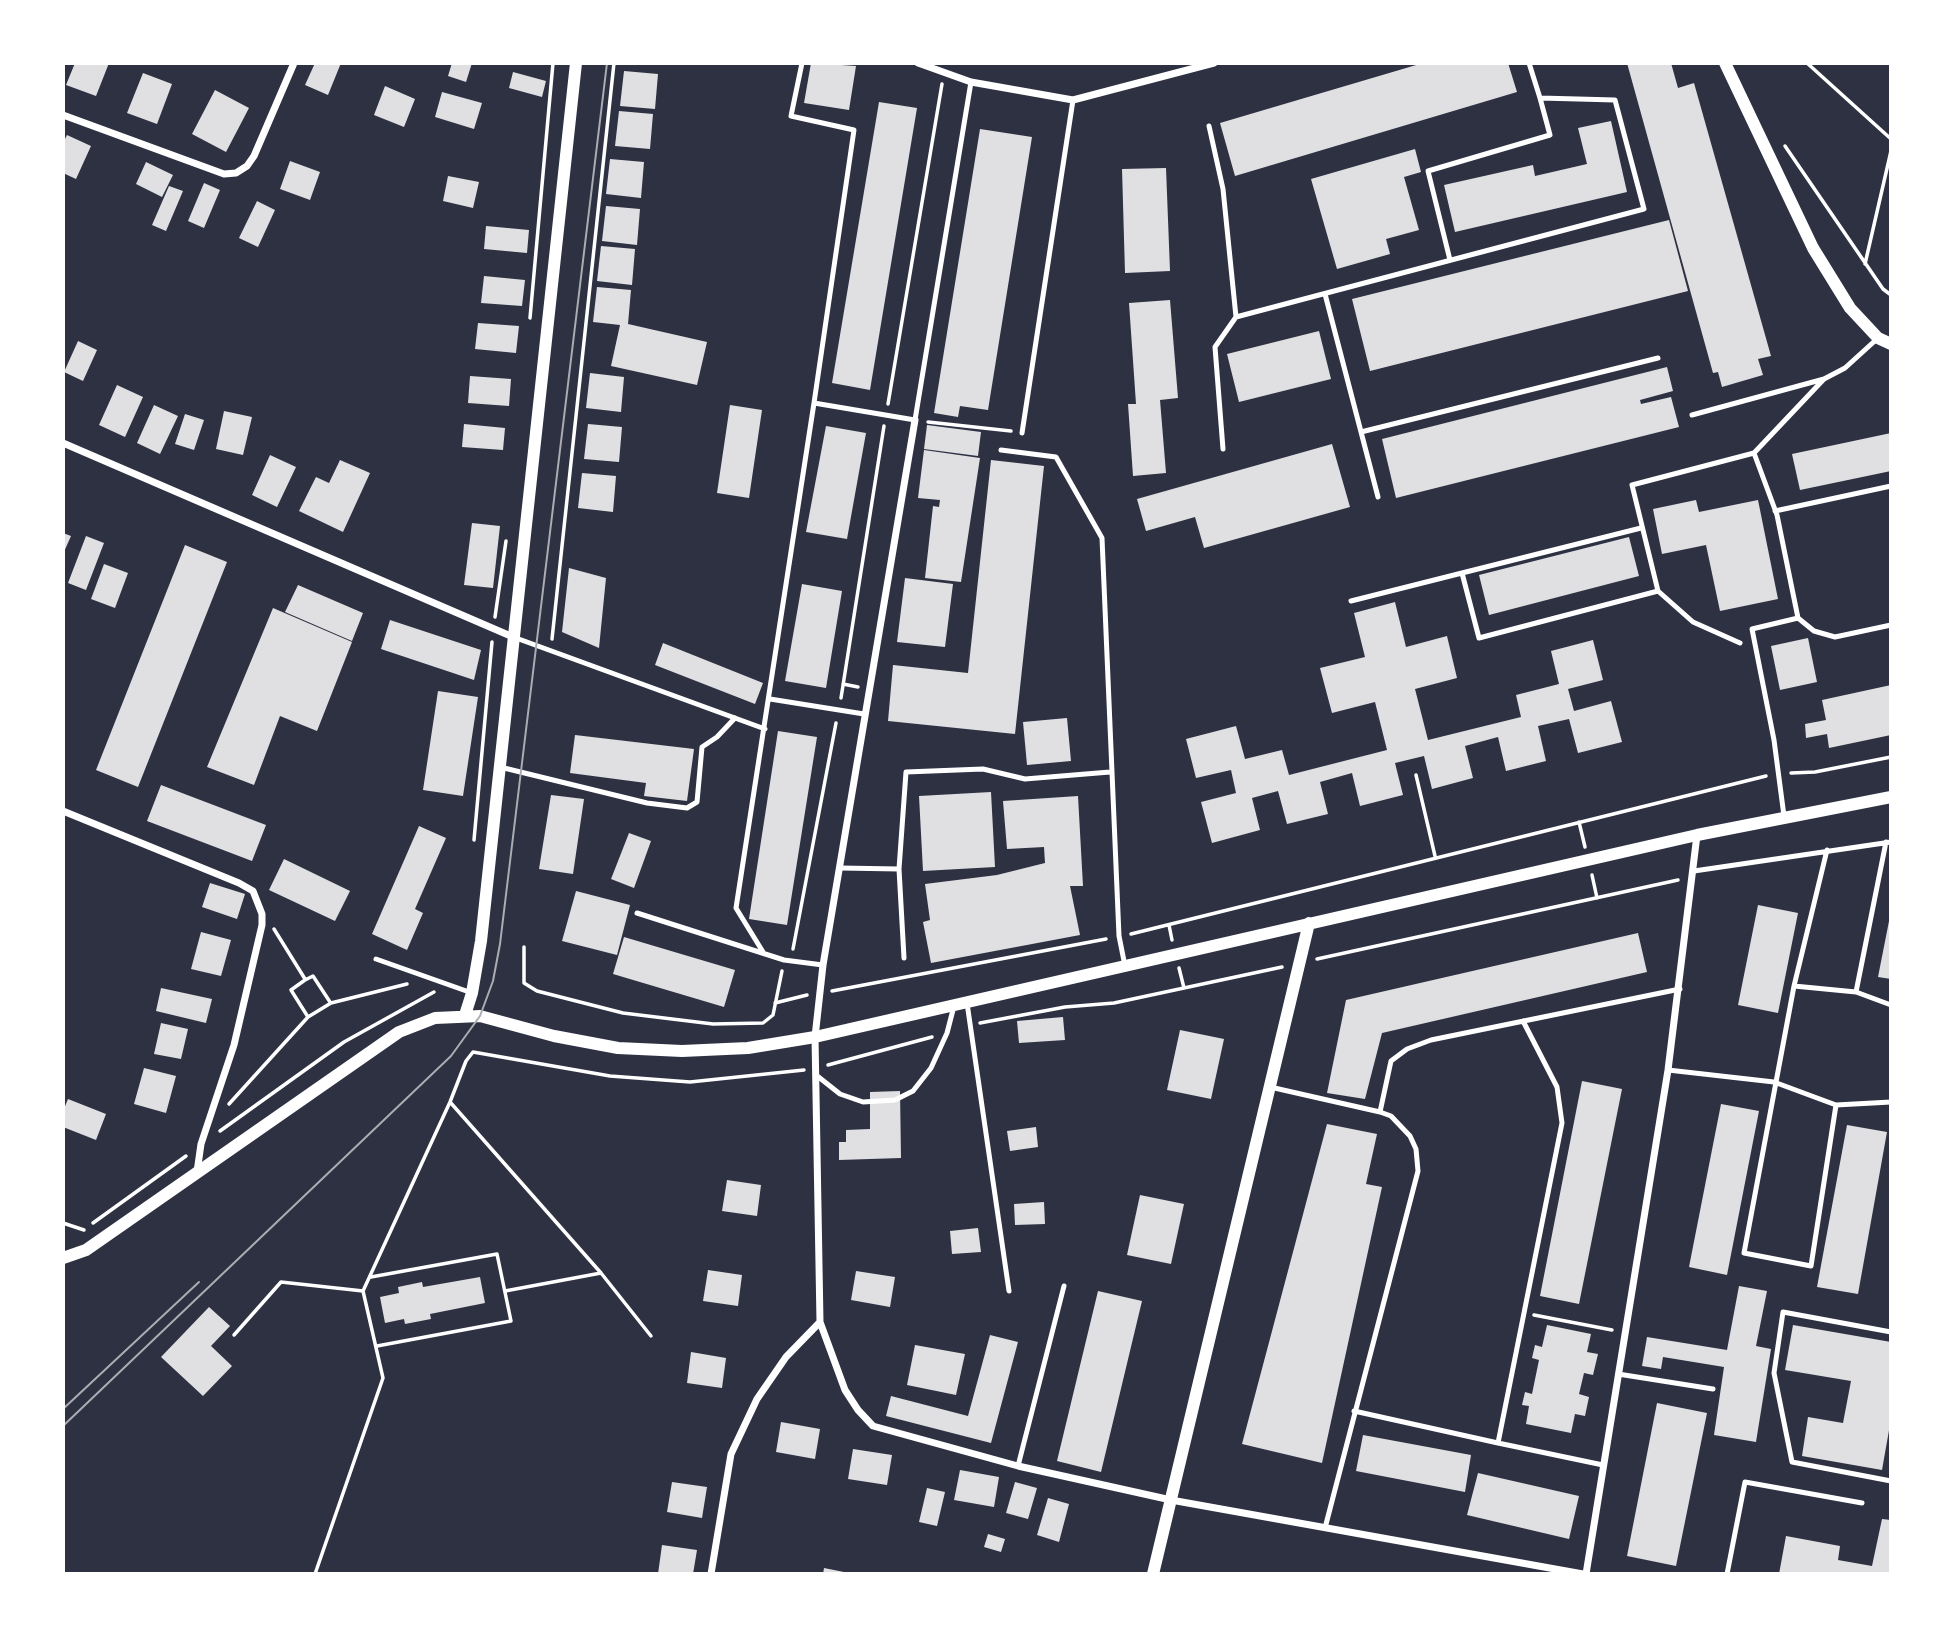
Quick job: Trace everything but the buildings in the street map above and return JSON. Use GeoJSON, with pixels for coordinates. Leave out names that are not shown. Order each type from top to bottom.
{"type":"FeatureCollection","features":[{"type":"Feature","properties":{"kind":"street"},"geometry":{"type":"LineString","coordinates":[[63,115],[224,174],[236,173],[247,166],[254,156],[294,63]]}},
{"type":"Feature","properties":{"kind":"street"},"geometry":{"type":"LineString","coordinates":[[465,1015],[472,993],[481,941],[576,63]]}},
{"type":"Feature","properties":{"kind":"street"},"geometry":{"type":"LineString","coordinates":[[918,63],[971,82],[1073,100],[1213,63]]}},
{"type":"Feature","properties":{"kind":"street"},"geometry":{"type":"LineString","coordinates":[[1725,63],[1813,248],[1850,308],[1878,338],[1891,344]]}},
{"type":"Feature","properties":{"kind":"street"},"geometry":{"type":"LineString","coordinates":[[915,420],[823,965],[815,1037],[820,1322],[845,1390],[873,1426],[1018,1466],[1171,1500],[1584,1574],[1668,1070],[1697,835]]}},
{"type":"Feature","properties":{"kind":"street"},"geometry":{"type":"LineString","coordinates":[[63,443],[513,637]]}},
{"type":"Feature","properties":{"kind":"street"},"geometry":{"type":"LineString","coordinates":[[63,1258],[86,1250],[196,1176],[399,1032],[435,1018],[465,1015],[618,1048],[682,1051],[748,1048],[815,1037],[954,1006],[1697,835],[1891,797]]}},
{"type":"Feature","properties":{"kind":"street"},"geometry":{"type":"LineString","coordinates":[[63,811],[239,883],[253,891],[262,914],[262,925],[234,1045],[201,1144],[196,1176]]}},
{"type":"Feature","properties":{"kind":"street"},"geometry":{"type":"LineString","coordinates":[[1153,1574],[1310,923]]}},
{"type":"Feature","properties":{"kind":"street"},"geometry":{"type":"LineString","coordinates":[[711,1574],[731,1454],[757,1399],[786,1357],[820,1322]]}},
{"type":"Feature","properties":{"kind":"lane"},"geometry":{"type":"LineString","coordinates":[[763,952],[736,908],[770,699],[854,130],[792,116],[802,63]]}},
{"type":"Feature","properties":{"kind":"lane"},"geometry":{"type":"LineString","coordinates":[[1450,260],[1428,171],[1550,135],[1529,63]]}},
{"type":"Feature","properties":{"kind":"lane"},"geometry":{"type":"LineString","coordinates":[[814,403],[915,420],[971,82]]}},
{"type":"Feature","properties":{"kind":"lane"},"geometry":{"type":"LineString","coordinates":[[1223,449],[1215,347],[1236,317],[1644,209],[1615,100],[1540,98]]}},
{"type":"Feature","properties":{"kind":"lane"},"geometry":{"type":"LineString","coordinates":[[1022,433],[1073,100]]}},
{"type":"Feature","properties":{"kind":"lane"},"geometry":{"type":"LineString","coordinates":[[1209,126],[1223,189],[1236,317]]}},
{"type":"Feature","properties":{"kind":"lane"},"geometry":{"type":"LineString","coordinates":[[1325,293],[1378,497]]}},
{"type":"Feature","properties":{"kind":"lane"},"geometry":{"type":"LineString","coordinates":[[1692,415],[1824,379],[1845,368],[1878,338]]}},
{"type":"Feature","properties":{"kind":"lane"},"geometry":{"type":"LineString","coordinates":[[1361,432],[1658,358]]}},
{"type":"Feature","properties":{"kind":"lane"},"geometry":{"type":"LineString","coordinates":[[1740,643],[1693,622],[1658,591],[1632,485],[1754,453],[1824,379]]}},
{"type":"Feature","properties":{"kind":"lane"},"geometry":{"type":"LineString","coordinates":[[1001,450],[1056,457],[1102,538],[1110,772],[1119,936],[1125,966]]}},
{"type":"Feature","properties":{"kind":"lane"},"geometry":{"type":"LineString","coordinates":[[1754,453],[1775,511],[1798,618],[1814,631],[1835,637],[1891,625]]}},
{"type":"Feature","properties":{"kind":"lane"},"geometry":{"type":"LineString","coordinates":[[1775,511],[1891,486]]}},
{"type":"Feature","properties":{"kind":"lane"},"geometry":{"type":"LineString","coordinates":[[1351,601],[1641,528]]}},
{"type":"Feature","properties":{"kind":"lane"},"geometry":{"type":"LineString","coordinates":[[1462,573],[1479,638],[1658,591]]}},
{"type":"Feature","properties":{"kind":"lane"},"geometry":{"type":"LineString","coordinates":[[1784,816],[1779,773],[1752,629],[1798,618]]}},
{"type":"Feature","properties":{"kind":"lane"},"geometry":{"type":"LineString","coordinates":[[513,637],[765,729]]}},
{"type":"Feature","properties":{"kind":"lane"},"geometry":{"type":"LineString","coordinates":[[770,699],[864,714]]}},
{"type":"Feature","properties":{"kind":"lane"},"geometry":{"type":"LineString","coordinates":[[500,767],[647,803],[687,808],[697,802],[702,747],[718,737],[735,718]]}},
{"type":"Feature","properties":{"kind":"lane"},"geometry":{"type":"LineString","coordinates":[[904,958],[899,869],[906,772],[983,769],[1025,779],[1110,772]]}},
{"type":"Feature","properties":{"kind":"lane"},"geometry":{"type":"LineString","coordinates":[[1694,874],[1827,849],[1889,842],[1856,992]]}},
{"type":"Feature","properties":{"kind":"lane"},"geometry":{"type":"LineString","coordinates":[[1827,849],[1774,1082],[1744,1253],[1811,1266],[1836,1105]]}},
{"type":"Feature","properties":{"kind":"lane"},"geometry":{"type":"LineString","coordinates":[[840,868],[899,869]]}},
{"type":"Feature","properties":{"kind":"lane"},"geometry":{"type":"LineString","coordinates":[[637,913],[788,961],[823,965]]}},
{"type":"Feature","properties":{"kind":"lane"},"geometry":{"type":"LineString","coordinates":[[376,959],[472,993]]}},
{"type":"Feature","properties":{"kind":"lane"},"geometry":{"type":"LineString","coordinates":[[1794,986],[1856,992],[1891,1006]]}},
{"type":"Feature","properties":{"kind":"lane"},"geometry":{"type":"LineString","coordinates":[[1380,1112],[1391,1061],[1407,1049],[1432,1040],[1679,989]]}},
{"type":"Feature","properties":{"kind":"lane"},"geometry":{"type":"LineString","coordinates":[[967,1003],[1009,1291]]}},
{"type":"Feature","properties":{"kind":"lane"},"geometry":{"type":"LineString","coordinates":[[816,1072],[840,1094],[863,1102],[895,1100],[913,1091],[931,1068],[947,1033],[954,1006]]}},
{"type":"Feature","properties":{"kind":"lane"},"geometry":{"type":"LineString","coordinates":[[1498,1443],[1560,1137],[1562,1109],[1558,1087],[1523,1021]]}},
{"type":"Feature","properties":{"kind":"lane"},"geometry":{"type":"LineString","coordinates":[[1668,1070],[1774,1082],[1836,1105],[1891,1102]]}},
{"type":"Feature","properties":{"kind":"lane"},"geometry":{"type":"LineString","coordinates":[[1270,1087],[1391,1116],[1410,1136],[1416,1149],[1418,1171],[1325,1528]]}},
{"type":"Feature","properties":{"kind":"lane"},"geometry":{"type":"LineString","coordinates":[[1018,1466],[1064,1286]]}},
{"type":"Feature","properties":{"kind":"lane"},"geometry":{"type":"LineString","coordinates":[[1891,1332],[1783,1312],[1774,1373],[1792,1462],[1891,1481]]}},
{"type":"Feature","properties":{"kind":"lane"},"geometry":{"type":"LineString","coordinates":[[1618,1374],[1713,1389]]}},
{"type":"Feature","properties":{"kind":"lane"},"geometry":{"type":"LineString","coordinates":[[1354,1411],[1603,1465]]}},
{"type":"Feature","properties":{"kind":"lane"},"geometry":{"type":"LineString","coordinates":[[1727,1574],[1745,1482],[1861,1503]]}},
{"type":"Feature","properties":{"kind":"path"},"geometry":{"type":"LineString","coordinates":[[529,331],[553,63]]}},
{"type":"Feature","properties":{"kind":"path"},"geometry":{"type":"LineString","coordinates":[[550,652],[614,63]]}},
{"type":"Feature","properties":{"kind":"path"},"geometry":{"type":"LineString","coordinates":[[1807,63],[1891,139]]}},
{"type":"Feature","properties":{"kind":"path"},"geometry":{"type":"LineString","coordinates":[[524,947],[524,983],[537,991],[599,1008],[713,1024],[763,1023],[773,1015],[788,961],[839,710],[944,72]]}},
{"type":"Feature","properties":{"kind":"path"},"geometry":{"type":"LineString","coordinates":[[1781,139],[1865,264],[1883,289],[1891,295]]}},
{"type":"Feature","properties":{"kind":"path"},"geometry":{"type":"LineString","coordinates":[[1865,264],[1891,151]]}},
{"type":"Feature","properties":{"kind":"path"},"geometry":{"type":"LineString","coordinates":[[915,420],[1022,433]]}},
{"type":"Feature","properties":{"kind":"path"},"geometry":{"type":"LineString","coordinates":[[473,844],[493,629],[507,535]]}},
{"type":"Feature","properties":{"kind":"path"},"geometry":{"type":"LineString","coordinates":[[775,1003],[1119,936],[1779,773],[1815,772],[1891,757]]}},
{"type":"Feature","properties":{"kind":"path"},"geometry":{"type":"LineString","coordinates":[[1416,775],[1435,856]]}},
{"type":"Feature","properties":{"kind":"path"},"geometry":{"type":"LineString","coordinates":[[970,1025],[1065,1007],[1114,1003],[1694,874]]}},
{"type":"Feature","properties":{"kind":"path"},"geometry":{"type":"LineString","coordinates":[[262,914],[305,980]]}},
{"type":"Feature","properties":{"kind":"path"},"geometry":{"type":"LineString","coordinates":[[308,1017],[291,990],[305,980],[313,976],[331,1003]]}},
{"type":"Feature","properties":{"kind":"path"},"geometry":{"type":"LineString","coordinates":[[207,1128],[308,1017],[331,1003],[415,984]]}},
{"type":"Feature","properties":{"kind":"path"},"geometry":{"type":"LineString","coordinates":[[63,1223],[82,1231],[344,1042],[448,985]]}},
{"type":"Feature","properties":{"kind":"path"},"geometry":{"type":"LineString","coordinates":[[315,1574],[383,1378],[363,1291],[450,1102],[466,1061],[473,1052],[610,1076],[690,1082],[816,1072],[947,1033]]}},
{"type":"Feature","properties":{"kind":"path"},"geometry":{"type":"LineString","coordinates":[[450,1102],[601,1273],[651,1336]]}},
{"type":"Feature","properties":{"kind":"path"},"geometry":{"type":"LineString","coordinates":[[371,1277],[497,1254],[512,1321],[377,1346]]}},
{"type":"Feature","properties":{"kind":"path"},"geometry":{"type":"LineString","coordinates":[[505,1291],[601,1273]]}},
{"type":"Feature","properties":{"kind":"path"},"geometry":{"type":"LineString","coordinates":[[234,1335],[281,1282],[363,1291]]}},
{"type":"Feature","properties":{"kind":"path"},"geometry":{"type":"LineString","coordinates":[[1525,1314],[1625,1332]]}},
{"type":"Feature","properties":{"kind":"tram line"},"geometry":{"type":"LineString","coordinates":[[63,1426],[451,1056],[480,1016],[493,981],[500,944],[607,63]]}},
{"type":"Feature","properties":{"kind":"tram line"},"geometry":{"type":"LineString","coordinates":[[63,1409],[199,1282]]}}]}
